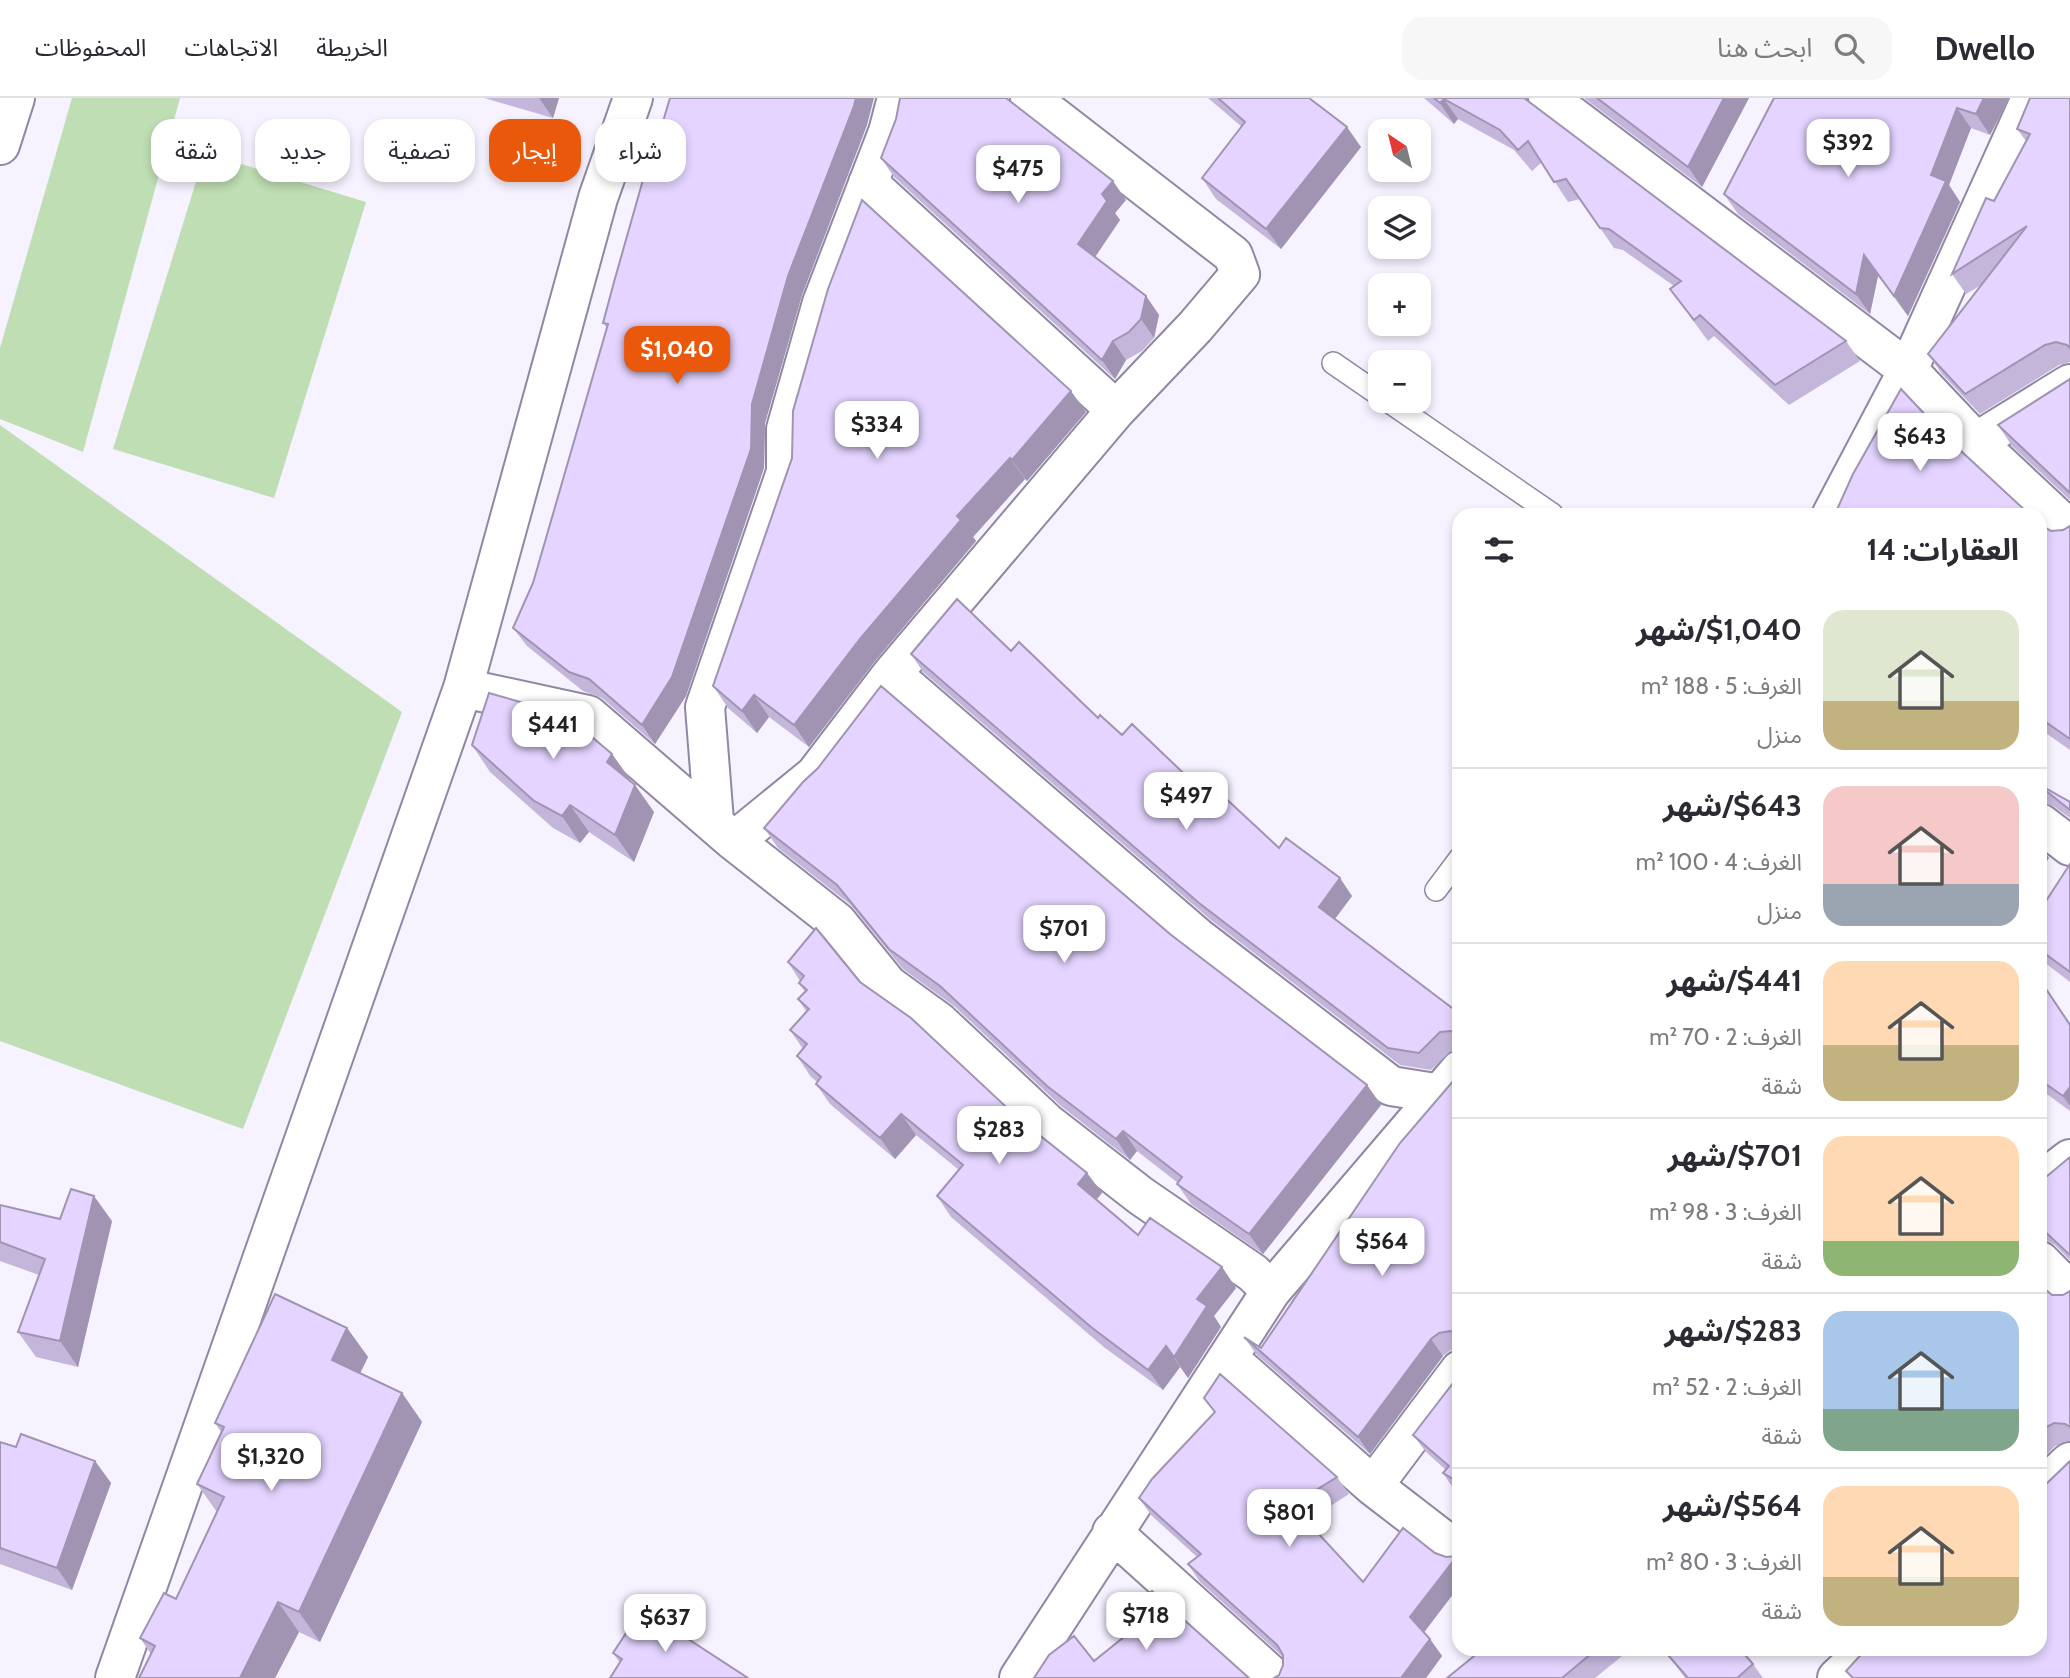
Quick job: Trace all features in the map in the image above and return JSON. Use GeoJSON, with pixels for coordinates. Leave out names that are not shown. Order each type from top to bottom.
{"type":"FeatureCollection","features":[{"type":"Feature","properties":{"kind":"main road"},"geometry":{"type":"LineString","coordinates":[[0,145],[15,98]]}},
{"type":"Feature","properties":{"kind":"main road"},"geometry":{"type":"LineString","coordinates":[[115,1678],[463,688],[598,198],[633,98]]}},
{"type":"Feature","properties":{"kind":"main road"},"geometry":{"type":"LineString","coordinates":[[724,831],[705,707],[786,472],[786,429],[822,303],[888,132],[897,98]]}},
{"type":"Feature","properties":{"kind":"main road"},"geometry":{"type":"LineString","coordinates":[[724,831],[816,775],[892,674],[1116,410],[1195,327],[1240,274],[1233,255],[1030,98]]}},
{"type":"Feature","properties":{"kind":"main road"},"geometry":{"type":"LineString","coordinates":[[1835,508],[1908,370],[2031,98]]}},
{"type":"Feature","properties":{"kind":"main road"},"geometry":{"type":"LineString","coordinates":[[1550,99],[1908,370],[1976,442],[2046,508]]}},
{"type":"Feature","properties":{"kind":"main road"},"geometry":{"type":"LineString","coordinates":[[868,183],[1116,410]]}},
{"type":"Feature","properties":{"kind":"main road"},"geometry":{"type":"LineString","coordinates":[[1710,220],[1729,184]]}},
{"type":"Feature","properties":{"kind":"main road"},"geometry":{"type":"LineString","coordinates":[[1976,442],[2070,384]]}},
{"type":"Feature","properties":{"kind":"main road"},"geometry":{"type":"LineString","coordinates":[[2047,508],[2070,530]]}},
{"type":"Feature","properties":{"kind":"main road"},"geometry":{"type":"LineString","coordinates":[[892,674],[1197,937],[1391,1086],[1450,1082]]}},
{"type":"Feature","properties":{"kind":"main road"},"geometry":{"type":"LineString","coordinates":[[463,688],[589,715],[724,831],[837,922],[888,985],[939,1022],[1047,1123],[1141,1196],[1253,1273],[1271,1292]]}},
{"type":"Feature","properties":{"kind":"main road"},"geometry":{"type":"LineString","coordinates":[[2047,833],[2068,864]]}},
{"type":"Feature","properties":{"kind":"main road"},"geometry":{"type":"LineString","coordinates":[[1019,1678],[1271,1292],[1450,1082]]}},
{"type":"Feature","properties":{"kind":"main road"},"geometry":{"type":"LineString","coordinates":[[2047,1177],[2070,1159]]}},
{"type":"Feature","properties":{"kind":"main road"},"geometry":{"type":"LineString","coordinates":[[2047,1268],[2070,1291]]}},
{"type":"Feature","properties":{"kind":"main road"},"geometry":{"type":"LineString","coordinates":[[1228,1359],[1373,1486],[1452,1547]]}},
{"type":"Feature","properties":{"kind":"main road"},"geometry":{"type":"LineString","coordinates":[[1373,1486],[1452,1381]]}},
{"type":"Feature","properties":{"kind":"main road"},"geometry":{"type":"LineString","coordinates":[[2047,1483],[2070,1462]]}},
{"type":"Feature","properties":{"kind":"main road"},"geometry":{"type":"LineString","coordinates":[[1112,1532],[1274,1678]]}},
{"type":"Feature","properties":{"kind":"main road"},"geometry":{"type":"LineString","coordinates":[[1837,1678],[1860,1656]]}},
{"type":"Feature","properties":{"kind":"lane"},"geometry":{"type":"LineString","coordinates":[[1333,363],[1368,387]]}},
{"type":"Feature","properties":{"kind":"lane"},"geometry":{"type":"LineString","coordinates":[[1405,413],[1543,508]]}},
{"type":"Feature","properties":{"kind":"lane"},"geometry":{"type":"LineString","coordinates":[[1436,890],[1452,869]]}},
{"type":"Feature","properties":{"kind":"green space"},"geometry":{"type":"Polygon","coordinates":[[[72,98],[180,98],[174,119],[151,119],[151,182],[157,182],[83,452],[0,419],[0,348],[72,98]]]}},
{"type":"Feature","properties":{"kind":"green space"},"geometry":{"type":"Polygon","coordinates":[[[241,164],[255,168],[255,182],[300,182],[366,202],[274,498],[113,449],[196,182],[241,182],[241,164]]]}},
{"type":"Feature","properties":{"kind":"green space"},"geometry":{"type":"Polygon","coordinates":[[[0,425],[402,712],[243,1129],[0,1041],[0,425]]]}},
{"type":"Feature","properties":{"kind":"building"},"geometry":{"type":"Polygon","coordinates":[[[670,98],[856,98],[788,276],[752,404],[751,449],[672,677],[642,725],[589,679],[569,672],[513,628],[533,583],[608,324],[603,323],[642,182],[686,182],[686,119],[664,119],[670,98]]]}},
{"type":"Feature","properties":{"kind":"building"},"geometry":{"type":"Polygon","coordinates":[[[900,98],[1006,98],[1113,181],[1102,194],[1107,201],[1078,244],[1146,296],[1141,319],[1129,332],[1113,341],[1102,360],[881,158],[896,119],[900,98]]]}},
{"type":"Feature","properties":{"kind":"building"},"geometry":{"type":"Polygon","coordinates":[[[1218,98],[1309,98],[1347,127],[1266,229],[1202,178],[1245,122],[1218,98]]]}},
{"type":"Feature","properties":{"kind":"building"},"geometry":{"type":"Polygon","coordinates":[[[1434,98],[1524,98],[1846,341],[1775,385],[1700,315],[1694,320],[1670,289],[1681,281],[1609,229],[1600,228],[1566,179],[1554,182],[1528,141],[1518,150],[1500,130],[1444,99],[1440,103],[1434,98]]]}},
{"type":"Feature","properties":{"kind":"building"},"geometry":{"type":"Polygon","coordinates":[[[1597,98],[1724,98],[1688,167],[1597,98]]]}},
{"type":"Feature","properties":{"kind":"building"},"geometry":{"type":"Polygon","coordinates":[[[1774,98],[1984,98],[1976,114],[1957,108],[1931,175],[1946,181],[1894,296],[1864,255],[1856,294],[1724,194],[1774,98]]]}},
{"type":"Feature","properties":{"kind":"building"},"geometry":{"type":"Polygon","coordinates":[[[2030,98],[2070,98],[2070,348],[2056,342],[2045,345],[1965,394],[1928,354],[2027,226],[1952,274],[1986,198],[1994,201],[2030,134],[2017,129],[2030,98]]]}},
{"type":"Feature","properties":{"kind":"building"},"geometry":{"type":"Polygon","coordinates":[[[862,200],[1071,391],[1012,460],[1010,458],[957,516],[961,520],[860,639],[794,725],[754,695],[742,711],[713,686],[792,458],[793,411],[828,289],[862,200]]]}},
{"type":"Feature","properties":{"kind":"building"},"geometry":{"type":"Polygon","coordinates":[[[2070,379],[2070,493],[1998,425],[2070,379]]]}},
{"type":"Feature","properties":{"kind":"building"},"geometry":{"type":"Polygon","coordinates":[[[1901,389],[1947,438],[2023,508],[1838,508],[1853,474],[1901,389]]]}},
{"type":"Feature","properties":{"kind":"building"},"geometry":{"type":"Polygon","coordinates":[[[2070,526],[2070,739],[2047,723],[2047,529],[2063,530],[2070,526]]]}},
{"type":"Feature","properties":{"kind":"building"},"geometry":{"type":"Polygon","coordinates":[[[957,599],[1011,651],[1019,642],[1098,718],[1100,715],[1122,735],[1132,724],[1199,788],[1207,781],[1279,848],[1286,838],[1340,878],[1319,907],[1452,1008],[1452,1031],[1440,1032],[1419,1053],[1388,1048],[1199,903],[911,654],[957,599]]]}},
{"type":"Feature","properties":{"kind":"building"},"geometry":{"type":"Polygon","coordinates":[[[881,686],[1170,934],[1367,1085],[1249,1234],[1177,1184],[1182,1177],[1123,1131],[1116,1139],[1047,1086],[940,986],[889,949],[837,885],[764,828],[818,768],[881,686]]]}},
{"type":"Feature","properties":{"kind":"building"},"geometry":{"type":"Polygon","coordinates":[[[489,693],[566,715],[612,754],[607,762],[635,785],[615,835],[570,805],[562,816],[534,801],[472,745],[489,693]]]}},
{"type":"Feature","properties":{"kind":"building"},"geometry":{"type":"Polygon","coordinates":[[[2047,789],[2070,802],[2070,810],[2047,792],[2047,789]]]}},
{"type":"Feature","properties":{"kind":"building"},"geometry":{"type":"Polygon","coordinates":[[[2070,864],[2070,972],[2047,955],[2047,899],[2070,864]]]}},
{"type":"Feature","properties":{"kind":"building"},"geometry":{"type":"Polygon","coordinates":[[[816,928],[860,982],[911,1018],[1018,1118],[1087,1173],[1078,1184],[1138,1235],[1150,1218],[1222,1267],[1197,1299],[1207,1306],[1174,1357],[1166,1346],[1148,1370],[1091,1327],[937,1196],[963,1165],[901,1114],[880,1138],[816,1084],[821,1077],[797,1056],[807,1044],[790,1030],[809,1009],[798,999],[807,990],[799,983],[804,976],[788,962],[816,928]]]}},
{"type":"Feature","properties":{"kind":"building"},"geometry":{"type":"Polygon","coordinates":[[[2047,990],[2070,1025],[2070,1087],[2063,1096],[2047,1085],[2047,990]]]}},
{"type":"Feature","properties":{"kind":"building"},"geometry":{"type":"Polygon","coordinates":[[[1452,1082],[1452,1332],[1439,1333],[1431,1339],[1358,1437],[1244,1337],[1261,1348],[1400,1143],[1452,1082]]]}},
{"type":"Feature","properties":{"kind":"building"},"geometry":{"type":"Polygon","coordinates":[[[2070,1157],[2070,1255],[2047,1234],[2047,1176],[2070,1157]]]}},
{"type":"Feature","properties":{"kind":"building"},"geometry":{"type":"Polygon","coordinates":[[[71,1189],[94,1196],[60,1341],[18,1332],[45,1259],[0,1242],[0,1205],[60,1219],[71,1189]]]}},
{"type":"Feature","properties":{"kind":"building"},"geometry":{"type":"Polygon","coordinates":[[[2047,1291],[2052,1295],[2063,1295],[2070,1291],[2070,1427],[2054,1423],[2047,1427],[2047,1291]]]}},
{"type":"Feature","properties":{"kind":"building"},"geometry":{"type":"Polygon","coordinates":[[[275,1294],[347,1328],[332,1360],[402,1393],[299,1612],[278,1602],[240,1678],[139,1678],[155,1646],[140,1638],[164,1593],[176,1599],[224,1497],[197,1484],[224,1427],[215,1423],[275,1294]]]}},
{"type":"Feature","properties":{"kind":"building"},"geometry":{"type":"Polygon","coordinates":[[[1220,1374],[1337,1477],[1292,1505],[1363,1582],[1403,1528],[1435,1553],[1452,1556],[1452,1562],[1410,1617],[1430,1639],[1401,1678],[1274,1678],[1279,1675],[1283,1665],[1283,1655],[1277,1645],[1188,1564],[1201,1554],[1139,1498],[1152,1479],[1215,1412],[1204,1398],[1220,1374]]]}},
{"type":"Feature","properties":{"kind":"building"},"geometry":{"type":"Polygon","coordinates":[[[1452,1384],[1452,1478],[1443,1473],[1449,1466],[1413,1435],[1452,1384]]]}},
{"type":"Feature","properties":{"kind":"building"},"geometry":{"type":"Polygon","coordinates":[[[21,1434],[95,1461],[57,1568],[0,1548],[0,1442],[16,1447],[21,1434]]]}},
{"type":"Feature","properties":{"kind":"building"},"geometry":{"type":"Polygon","coordinates":[[[2070,1461],[2070,1678],[1853,1678],[1846,1671],[1860,1656],[2047,1656],[2047,1483],[2070,1461]]]}},
{"type":"Feature","properties":{"kind":"building"},"geometry":{"type":"Polygon","coordinates":[[[1152,1591],[1249,1678],[1034,1678],[1049,1655],[1074,1636],[1094,1661],[1150,1616],[1139,1601],[1152,1591]]]}},
{"type":"Feature","properties":{"kind":"building"},"geometry":{"type":"Polygon","coordinates":[[[642,1609],[748,1678],[610,1678],[622,1659],[613,1653],[642,1609]]]}},
{"type":"Feature","properties":{"kind":"building"},"geometry":{"type":"Polygon","coordinates":[[[1474,1656],[1588,1656],[1562,1678],[1447,1678],[1474,1656]]]}},
{"type":"Feature","properties":{"kind":"building"},"geometry":{"type":"Polygon","coordinates":[[[1669,1656],[1746,1656],[1753,1664],[1737,1678],[1688,1678],[1669,1656]]]}}]}
